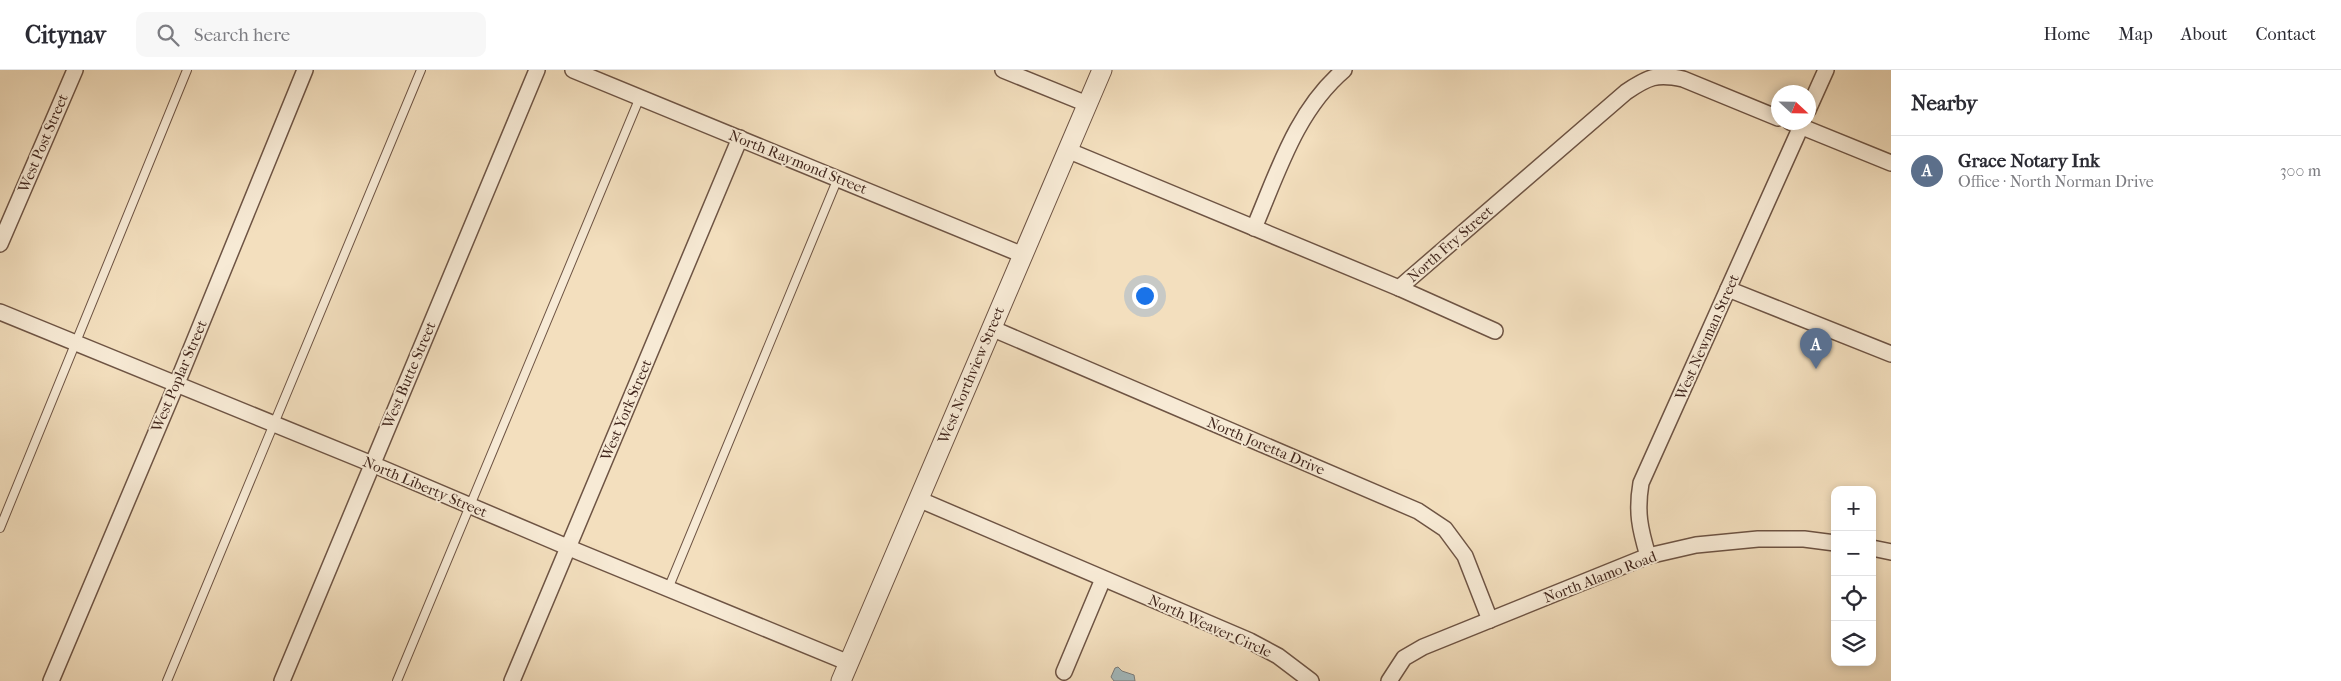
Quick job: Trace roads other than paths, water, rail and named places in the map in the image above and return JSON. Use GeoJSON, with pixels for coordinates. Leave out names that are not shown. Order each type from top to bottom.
{"type":"FeatureCollection","features":[{"type":"Feature","properties":{"kind":"street","name":"West Post Street"},"geometry":{"type":"LineString","coordinates":[[0,244],[75,70]]}},
{"type":"Feature","properties":{"kind":"street","name":"West Poplar Street"},"geometry":{"type":"LineString","coordinates":[[51,681],[305,70]]}},
{"type":"Feature","properties":{"kind":"street","name":"West Butte Street"},"geometry":{"type":"LineString","coordinates":[[282,681],[538,70]]}},
{"type":"Feature","properties":{"kind":"street","name":"North Raymond Street"},"geometry":{"type":"LineString","coordinates":[[573,70],[1023,255]]}},
{"type":"Feature","properties":{"kind":"street"},"geometry":{"type":"LineString","coordinates":[[1003,70],[1087,104]]}},
{"type":"Feature","properties":{"kind":"street","name":"West Northview Street"},"geometry":{"type":"LineString","coordinates":[[841,681],[1102,70]]}},
{"type":"Feature","properties":{"kind":"street"},"geometry":{"type":"LineString","coordinates":[[1254,228],[1296,129],[1313,102],[1344,70]]}},
{"type":"Feature","properties":{"kind":"street"},"geometry":{"type":"LineString","coordinates":[[1816,92],[1826,70]]}},
{"type":"Feature","properties":{"kind":"street","name":"North Fry Street"},"geometry":{"type":"LineString","coordinates":[[1067,150],[1399,288],[1626,92],[1654,76],[1684,79],[1771,115]]}},
{"type":"Feature","properties":{"kind":"street","name":"West Newman Street"},"geometry":{"type":"LineString","coordinates":[[1648,556],[1638,521],[1638,501],[1641,483],[1728,289],[1795,130]]}},
{"type":"Feature","properties":{"kind":"street"},"geometry":{"type":"LineString","coordinates":[[1812,130],[1891,163]]}},
{"type":"Feature","properties":{"kind":"street","name":"West York Street"},"geometry":{"type":"LineString","coordinates":[[512,681],[740,138]]}},
{"type":"Feature","properties":{"kind":"street"},"geometry":{"type":"LineString","coordinates":[[1399,288],[1495,331]]}},
{"type":"Feature","properties":{"kind":"street"},"geometry":{"type":"LineString","coordinates":[[1728,289],[1891,354]]}},
{"type":"Feature","properties":{"kind":"street","name":"North Liberty Street"},"geometry":{"type":"LineString","coordinates":[[0,312],[372,464],[568,548],[848,663]]}},
{"type":"Feature","properties":{"kind":"street","name":"North Joretta Drive"},"geometry":{"type":"LineString","coordinates":[[991,328],[1418,511],[1445,529],[1465,556],[1490,620]]}},
{"type":"Feature","properties":{"kind":"street","name":"North Weaver Circle"},"geometry":{"type":"LineString","coordinates":[[918,500],[1250,642],[1278,656],[1311,681]]}},
{"type":"Feature","properties":{"kind":"street","name":"North Alamo Road"},"geometry":{"type":"LineString","coordinates":[[1388,681],[1404,658],[1417,650],[1648,556],[1696,545],[1758,539],[1804,539],[1831,542]]}},
{"type":"Feature","properties":{"kind":"street"},"geometry":{"type":"LineString","coordinates":[[1876,549],[1891,552]]}},
{"type":"Feature","properties":{"kind":"street"},"geometry":{"type":"LineString","coordinates":[[1064,672],[1104,579]]}},
{"type":"Feature","properties":{"kind":"lane"},"geometry":{"type":"LineString","coordinates":[[0,528],[186,70]]}},
{"type":"Feature","properties":{"kind":"lane"},"geometry":{"type":"LineString","coordinates":[[167,681],[421,70]]}},
{"type":"Feature","properties":{"kind":"lane"},"geometry":{"type":"LineString","coordinates":[[397,681],[640,97]]}},
{"type":"Feature","properties":{"kind":"lane"},"geometry":{"type":"LineString","coordinates":[[668,589],[838,178]]}},
{"type":"Feature","properties":{"kind":"water"},"geometry":{"type":"Polygon","coordinates":[[[1118,667],[1122,671],[1134,675],[1135,681],[1114,681],[1111,677],[1115,668],[1118,667]]]}},
{"type":"Feature","properties":{"kind":"place","name":"Grace Notary Ink"},"geometry":{"type":"Point","coordinates":[1816,369]}}]}
